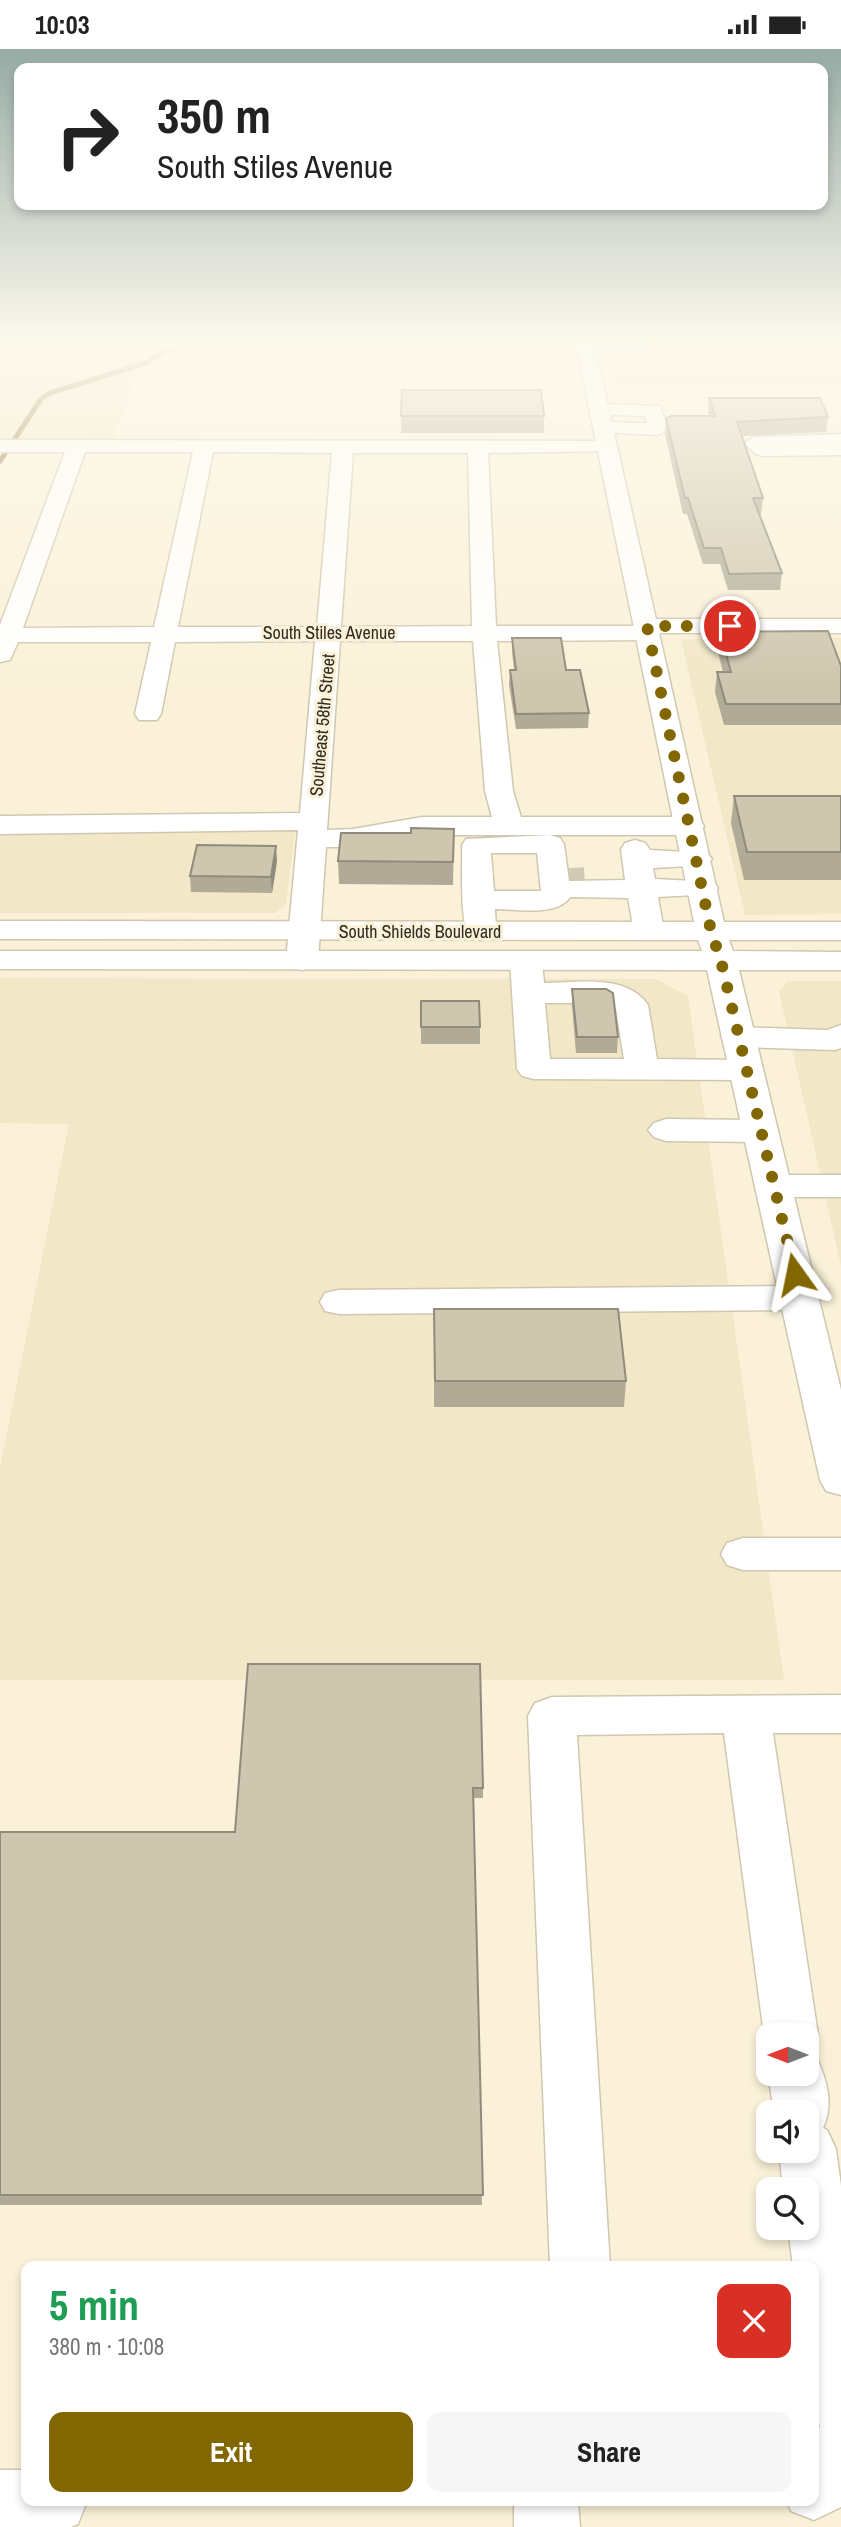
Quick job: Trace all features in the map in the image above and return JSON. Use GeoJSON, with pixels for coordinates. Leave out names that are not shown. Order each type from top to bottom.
{"type":"FeatureCollection","features":[{"type":"Feature","properties":{"kind":"main road"},"geometry":{"type":"LineString","coordinates":[[4,641],[74,455]]}},
{"type":"Feature","properties":{"kind":"main road"},"geometry":{"type":"LineString","coordinates":[[148,714],[202,455]]}},
{"type":"Feature","properties":{"kind":"main road","name":"Southeast 58th Street"},"geometry":{"type":"LineString","coordinates":[[303,946],[342,455]]}},
{"type":"Feature","properties":{"kind":"main road"},"geometry":{"type":"LineString","coordinates":[[478,455],[484,633],[499,791],[509,826],[579,879],[646,909],[703,888]]}},
{"type":"Feature","properties":{"kind":"main road"},"geometry":{"type":"LineString","coordinates":[[609,455],[711,931],[721,961],[800,1298],[833,1409],[841,1479]]}},
{"type":"Feature","properties":{"kind":"main road","name":"South Stiles Avenue"},"geometry":{"type":"LineString","coordinates":[[4,641],[164,633],[484,633],[841,627]]}},
{"type":"Feature","properties":{"kind":"main road"},"geometry":{"type":"LineString","coordinates":[[0,825],[313,830],[354,838],[422,826],[509,826]]}},
{"type":"Feature","properties":{"kind":"main road"},"geometry":{"type":"LineString","coordinates":[[579,879],[658,826],[690,826]]}},
{"type":"Feature","properties":{"kind":"main road"},"geometry":{"type":"LineString","coordinates":[[579,879],[636,854],[658,826]]}},
{"type":"Feature","properties":{"kind":"main road"},"geometry":{"type":"LineString","coordinates":[[636,854],[697,859]]}},
{"type":"Feature","properties":{"kind":"main road"},"geometry":{"type":"LineString","coordinates":[[636,854],[646,909]]}},
{"type":"Feature","properties":{"kind":"main road","name":"South Shields Boulevard"},"geometry":{"type":"LineString","coordinates":[[0,960],[303,946],[481,931],[579,879],[646,909],[711,931],[841,931]]}},
{"type":"Feature","properties":{"kind":"main road"},"geometry":{"type":"LineString","coordinates":[[478,900],[481,931]]}},
{"type":"Feature","properties":{"kind":"main road","name":"South Shields Boulevard"},"geometry":{"type":"LineString","coordinates":[[0,930],[303,946],[527,977],[721,961],[841,961]]}},
{"type":"Feature","properties":{"kind":"main road"},"geometry":{"type":"LineString","coordinates":[[642,1069],[632,1005],[612,993],[527,977],[534,1069],[642,1069],[835,1040],[841,1035]]}},
{"type":"Feature","properties":{"kind":"main road"},"geometry":{"type":"LineString","coordinates":[[666,1131],[760,1131]]}},
{"type":"Feature","properties":{"kind":"main road"},"geometry":{"type":"LineString","coordinates":[[774,1186],[841,1186]]}},
{"type":"Feature","properties":{"kind":"main road"},"geometry":{"type":"LineString","coordinates":[[339,1302],[800,1298]]}},
{"type":"Feature","properties":{"kind":"main road"},"geometry":{"type":"LineString","coordinates":[[743,1554],[841,1554]]}},
{"type":"Feature","properties":{"kind":"main road"},"geometry":{"type":"LineString","coordinates":[[580,2261],[552,1716],[841,1714]]}},
{"type":"Feature","properties":{"kind":"main road"},"geometry":{"type":"LineString","coordinates":[[746,1715],[789,2023]]}},
{"type":"Feature","properties":{"kind":"main road"},"geometry":{"type":"LineString","coordinates":[[809,2163],[841,2403]]}},
{"type":"Feature","properties":{"kind":"main road"},"geometry":{"type":"LineString","coordinates":[[819,2484],[836,2469],[841,2449]]}},
{"type":"Feature","properties":{"kind":"main road"},"geometry":{"type":"LineString","coordinates":[[0,2503],[21,2502]]}},
{"type":"Feature","properties":{"kind":"main road"},"geometry":{"type":"LineString","coordinates":[[546,2506],[547,2527]]}},
{"type":"Feature","properties":{"kind":"shaded area"},"geometry":{"type":"Polygon","coordinates":[[[841,638],[841,914],[745,915],[681,639],[841,638]]]}},
{"type":"Feature","properties":{"kind":"shaded area"},"geometry":{"type":"Polygon","coordinates":[[[295,831],[286,904],[275,913],[0,913],[0,832],[295,831]]]}},
{"type":"Feature","properties":{"kind":"shaded area"},"geometry":{"type":"Polygon","coordinates":[[[0,978],[656,979],[688,996],[784,1680],[0,1680],[0,1468],[69,1124],[0,1123],[0,978]]]}},
{"type":"Feature","properties":{"kind":"shaded area"},"geometry":{"type":"Polygon","coordinates":[[[788,981],[841,981],[841,1266],[779,991],[788,981]]]}},
{"type":"Feature","properties":{"kind":"building"},"geometry":{"type":"Polygon","coordinates":[[[675,455],[748,455],[763,498],[753,498],[782,573],[729,574],[721,548],[704,548],[688,498],[685,498],[675,455]]]}},
{"type":"Feature","properties":{"kind":"building"},"geometry":{"type":"Polygon","coordinates":[[[828,631],[841,666],[841,704],[726,704],[717,672],[731,672],[720,632],[828,631]]]}},
{"type":"Feature","properties":{"kind":"building"},"geometry":{"type":"Polygon","coordinates":[[[512,638],[561,638],[566,670],[580,670],[589,713],[516,714],[510,670],[516,670],[512,638]]]}},
{"type":"Feature","properties":{"kind":"building"},"geometry":{"type":"Polygon","coordinates":[[[734,796],[841,796],[841,852],[747,852],[734,796]]]}},
{"type":"Feature","properties":{"kind":"building"},"geometry":{"type":"Polygon","coordinates":[[[411,828],[454,829],[453,862],[338,861],[341,833],[411,833],[411,828]]]}},
{"type":"Feature","properties":{"kind":"building"},"geometry":{"type":"Polygon","coordinates":[[[197,845],[276,846],[271,877],[190,876],[197,845]]]}},
{"type":"Feature","properties":{"kind":"building"},"geometry":{"type":"Polygon","coordinates":[[[572,989],[606,989],[613,993],[618,1037],[577,1037],[572,989]]]}},
{"type":"Feature","properties":{"kind":"building"},"geometry":{"type":"Polygon","coordinates":[[[421,1001],[479,1001],[480,1027],[421,1027],[421,1001]]]}},
{"type":"Feature","properties":{"kind":"building"},"geometry":{"type":"Polygon","coordinates":[[[434,1309],[618,1309],[626,1381],[435,1381],[434,1309]]]}},
{"type":"Feature","properties":{"kind":"building"},"geometry":{"type":"Polygon","coordinates":[[[248,1664],[480,1664],[483,1788],[473,1788],[483,2195],[0,2195],[0,1832],[235,1832],[248,1664]]]}},
{"type":"Feature","properties":{"kind":"waterway"},"geometry":{"type":"LineString","coordinates":[[0,461],[4,455]]}},
{"type":"Feature","properties":{"kind":"tunnel"},"geometry":{"type":"LineString","coordinates":[[571,868],[572,886]]}},
{"type":"Feature","properties":{"kind":"route"},"geometry":{"type":"LineString","coordinates":[[730,626],[647,626],[711,931],[721,961],[749,1090],[795,1274]]}}]}
